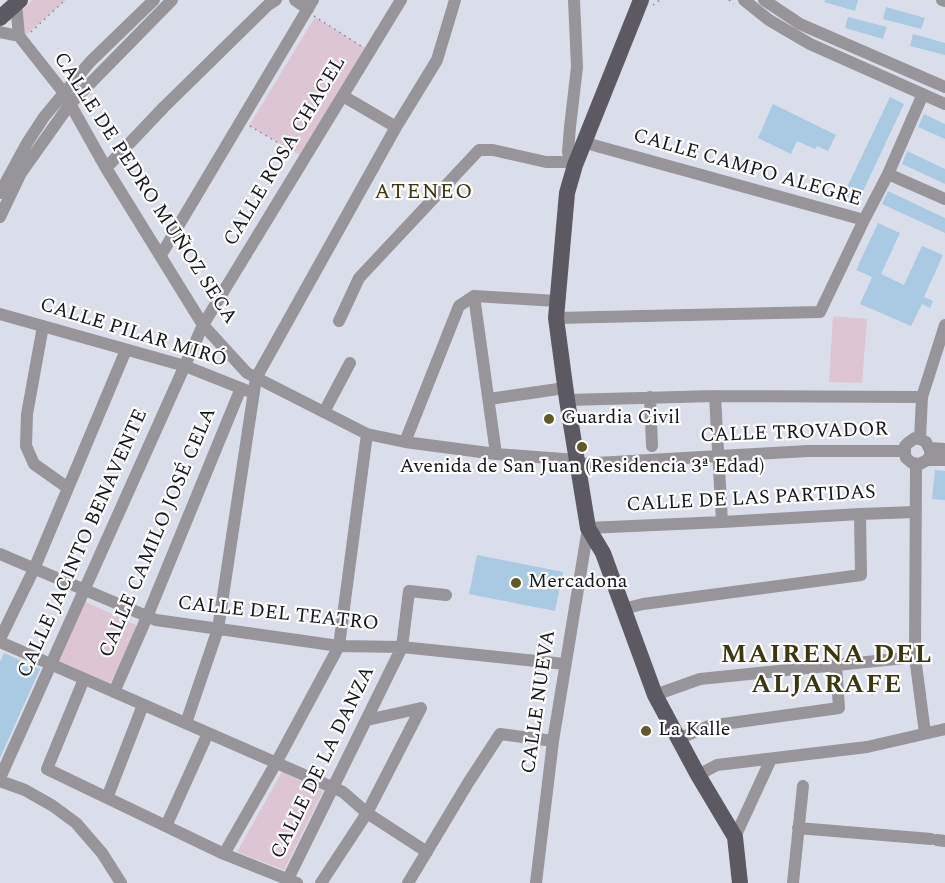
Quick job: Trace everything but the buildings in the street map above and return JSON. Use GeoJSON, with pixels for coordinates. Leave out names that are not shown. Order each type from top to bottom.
{"type":"FeatureCollection","features":[{"type":"Feature","properties":{"kind":"main road"},"geometry":{"type":"LineString","coordinates":[[0,18],[18,2]]}},
{"type":"Feature","properties":{"kind":"main road"},"geometry":{"type":"LineString","coordinates":[[642,3],[587,136],[573,163],[567,193],[556,318],[591,548],[603,552],[656,695],[698,775],[735,837],[740,883]]}},
{"type":"Feature","properties":{"kind":"street"},"geometry":{"type":"LineString","coordinates":[[0,217],[21,173],[90,62],[154,0]]}},
{"type":"Feature","properties":{"kind":"street"},"geometry":{"type":"LineString","coordinates":[[0,193],[44,117],[172,0]]}},
{"type":"Feature","properties":{"kind":"street"},"geometry":{"type":"LineString","coordinates":[[106,168],[164,107],[268,5],[276,0]]}},
{"type":"Feature","properties":{"kind":"street"},"geometry":{"type":"LineString","coordinates":[[161,255],[311,4],[295,0]]}},
{"type":"Feature","properties":{"kind":"street","name":"CALLE ROSA CHACEL"},"geometry":{"type":"LineString","coordinates":[[203,325],[401,0]]}},
{"type":"Feature","properties":{"kind":"street"},"geometry":{"type":"LineString","coordinates":[[186,723],[218,629],[256,378],[396,127],[437,60],[455,0]]}},
{"type":"Feature","properties":{"kind":"street"},"geometry":{"type":"LineString","coordinates":[[573,163],[568,152],[577,67],[574,0]]}},
{"type":"Feature","properties":{"kind":"street"},"geometry":{"type":"LineString","coordinates":[[744,0],[769,20],[810,44],[945,104]]}},
{"type":"Feature","properties":{"kind":"street"},"geometry":{"type":"LineString","coordinates":[[764,0],[800,24],[945,87]]}},
{"type":"Feature","properties":{"kind":"street"},"geometry":{"type":"LineString","coordinates":[[0,32],[21,38],[18,2]]}},
{"type":"Feature","properties":{"kind":"street"},"geometry":{"type":"LineString","coordinates":[[797,37],[859,49]]}},
{"type":"Feature","properties":{"kind":"street","name":"CALLE DE PEDRO MUÑOZ SECA"},"geometry":{"type":"LineString","coordinates":[[21,38],[67,98],[106,168],[203,325],[247,373],[367,434],[405,442],[577,462]]}},
{"type":"Feature","properties":{"kind":"street"},"geometry":{"type":"LineString","coordinates":[[864,220],[888,174],[923,94]]}},
{"type":"Feature","properties":{"kind":"street"},"geometry":{"type":"LineString","coordinates":[[343,96],[396,127]]}},
{"type":"Feature","properties":{"kind":"street","name":"CALLE CAMPO ALEGRE"},"geometry":{"type":"LineString","coordinates":[[556,318],[820,312],[864,220],[593,145],[587,136],[576,134],[570,127]]}},
{"type":"Feature","properties":{"kind":"street"},"geometry":{"type":"LineString","coordinates":[[339,321],[358,278],[479,150],[493,150],[546,162],[573,163]]}},
{"type":"Feature","properties":{"kind":"street"},"geometry":{"type":"LineString","coordinates":[[888,174],[945,199]]}},
{"type":"Feature","properties":{"kind":"street"},"geometry":{"type":"LineString","coordinates":[[474,296],[496,454]]}},
{"type":"Feature","properties":{"kind":"street"},"geometry":{"type":"LineString","coordinates":[[405,442],[459,306],[474,296],[557,301]]}},
{"type":"Feature","properties":{"kind":"street","name":"CALLE PILAR MIRÓ"},"geometry":{"type":"LineString","coordinates":[[0,314],[185,366],[254,393]]}},
{"type":"Feature","properties":{"kind":"street","name":"CALLE JACINTO BENAVENTE"},"geometry":{"type":"LineString","coordinates":[[0,780],[203,325]]}},
{"type":"Feature","properties":{"kind":"street"},"geometry":{"type":"LineString","coordinates":[[920,439],[922,397],[945,325]]}},
{"type":"Feature","properties":{"kind":"street"},"geometry":{"type":"LineString","coordinates":[[43,326],[27,414],[26,446],[34,464],[68,488]]}},
{"type":"Feature","properties":{"kind":"street"},"geometry":{"type":"LineString","coordinates":[[126,350],[34,569],[0,640],[51,665],[343,792],[367,813],[427,852]]}},
{"type":"Feature","properties":{"kind":"street"},"geometry":{"type":"LineString","coordinates":[[324,412],[350,363]]}},
{"type":"Feature","properties":{"kind":"street","name":"CALLE CAMILO JOSÉ CELA"},"geometry":{"type":"LineString","coordinates":[[114,692],[241,388]]}},
{"type":"Feature","properties":{"kind":"street"},"geometry":{"type":"LineString","coordinates":[[489,399],[566,394],[650,398],[922,397]]}},
{"type":"Feature","properties":{"kind":"street"},"geometry":{"type":"LineString","coordinates":[[715,396],[722,522]]}},
{"type":"Feature","properties":{"kind":"street"},"geometry":{"type":"LineString","coordinates":[[650,398],[652,446]]}},
{"type":"Feature","properties":{"kind":"street"},"geometry":{"type":"LineString","coordinates":[[224,854],[339,646],[367,434]]}},
{"type":"Feature","properties":{"kind":"street"},"geometry":{"type":"LineString","coordinates":[[925,733],[915,657],[915,512],[924,457],[926,442],[915,438],[908,442],[904,451],[909,461],[924,457],[945,449]]}},
{"type":"Feature","properties":{"kind":"street","name":"CALLE TROVADOR"},"geometry":{"type":"LineString","coordinates":[[577,462],[808,451],[904,451]]}},
{"type":"Feature","properties":{"kind":"street"},"geometry":{"type":"LineString","coordinates":[[924,457],[945,460]]}},
{"type":"Feature","properties":{"kind":"street","name":"CALLE DE LAS PARTIDAS"},"geometry":{"type":"LineString","coordinates":[[588,528],[915,512]]}},
{"type":"Feature","properties":{"kind":"street"},"geometry":{"type":"LineString","coordinates":[[624,609],[643,604],[861,575],[860,514]]}},
{"type":"Feature","properties":{"kind":"street","name":"CALLE NUEVA"},"geometry":{"type":"LineString","coordinates":[[536,883],[565,664],[591,548]]}},
{"type":"Feature","properties":{"kind":"street","name":"CALLE DEL TEATRO"},"geometry":{"type":"LineString","coordinates":[[0,554],[156,620],[339,646],[402,647],[565,664]]}},
{"type":"Feature","properties":{"kind":"street","name":"CALLE DE LA DANZA"},"geometry":{"type":"LineString","coordinates":[[290,882],[332,787],[402,647],[409,591],[446,595]]}},
{"type":"Feature","properties":{"kind":"street"},"geometry":{"type":"LineString","coordinates":[[656,695],[700,679],[915,657]]}},
{"type":"Feature","properties":{"kind":"street"},"geometry":{"type":"LineString","coordinates":[[678,739],[709,726],[839,708],[836,665]]}},
{"type":"Feature","properties":{"kind":"street"},"geometry":{"type":"LineString","coordinates":[[84,679],[46,769],[224,854],[290,882]]}},
{"type":"Feature","properties":{"kind":"street"},"geometry":{"type":"LineString","coordinates":[[107,798],[143,705]]}},
{"type":"Feature","properties":{"kind":"street"},"geometry":{"type":"LineString","coordinates":[[321,883],[367,813],[421,708],[367,720]]}},
{"type":"Feature","properties":{"kind":"street"},"geometry":{"type":"LineString","coordinates":[[698,775],[717,765],[867,747],[945,729]]}},
{"type":"Feature","properties":{"kind":"street"},"geometry":{"type":"LineString","coordinates":[[166,826],[208,733]]}},
{"type":"Feature","properties":{"kind":"street"},"geometry":{"type":"LineString","coordinates":[[408,883],[500,734],[553,741]]}},
{"type":"Feature","properties":{"kind":"street"},"geometry":{"type":"LineString","coordinates":[[735,837],[771,759]]}},
{"type":"Feature","properties":{"kind":"street"},"geometry":{"type":"LineString","coordinates":[[0,780],[25,789],[76,823],[102,853],[121,883]]}},
{"type":"Feature","properties":{"kind":"street"},"geometry":{"type":"LineString","coordinates":[[793,883],[803,786]]}},
{"type":"Feature","properties":{"kind":"street"},"geometry":{"type":"LineString","coordinates":[[798,828],[938,840]]}},
{"type":"Feature","properties":{"kind":"path"},"geometry":{"type":"LineString","coordinates":[[21,38],[65,0]]}},
{"type":"Feature","properties":{"kind":"path"},"geometry":{"type":"LineString","coordinates":[[311,4],[315,17],[370,51]]}},
{"type":"Feature","properties":{"kind":"path"},"geometry":{"type":"LineString","coordinates":[[241,122],[305,159]]}},
{"type":"Feature","properties":{"kind":"shaded area"},"geometry":{"type":"Polygon","coordinates":[[[33,0],[66,0],[26,35],[21,29],[21,11],[33,0]]]}},
{"type":"Feature","properties":{"kind":"shaded area"},"geometry":{"type":"Polygon","coordinates":[[[315,17],[365,48],[300,155],[249,126],[315,17]]]}},
{"type":"Feature","properties":{"kind":"shaded area"},"geometry":{"type":"Polygon","coordinates":[[[833,316],[867,319],[862,383],[829,382],[833,316]]]}},
{"type":"Feature","properties":{"kind":"shaded area"},"geometry":{"type":"Polygon","coordinates":[[[84,601],[140,627],[110,684],[58,662],[84,601]]]}},
{"type":"Feature","properties":{"kind":"shaded area"},"geometry":{"type":"Polygon","coordinates":[[[282,772],[323,791],[284,870],[237,852],[282,772]]]}},
{"type":"Feature","properties":{"kind":"place","name":"Guardia Civil"},"geometry":{"type":"Point","coordinates":[549,419]}},
{"type":"Feature","properties":{"kind":"place","name":"Avenida de San Juan (Residencia 3ª Edad)"},"geometry":{"type":"Point","coordinates":[582,447]}},
{"type":"Feature","properties":{"kind":"place","name":"Mercadona"},"geometry":{"type":"Point","coordinates":[516,583]}},
{"type":"Feature","properties":{"kind":"place","name":"La Kalle"},"geometry":{"type":"Point","coordinates":[646,731]}},
{"type":"Feature","properties":{"kind":"district","name":"ATENEO"},"geometry":{"type":"Point","coordinates":[424,194]}},
{"type":"Feature","properties":{"kind":"district","name":"MAIRENA DEL ALJARAFE"},"geometry":{"type":"Point","coordinates":[827,672]}}]}
